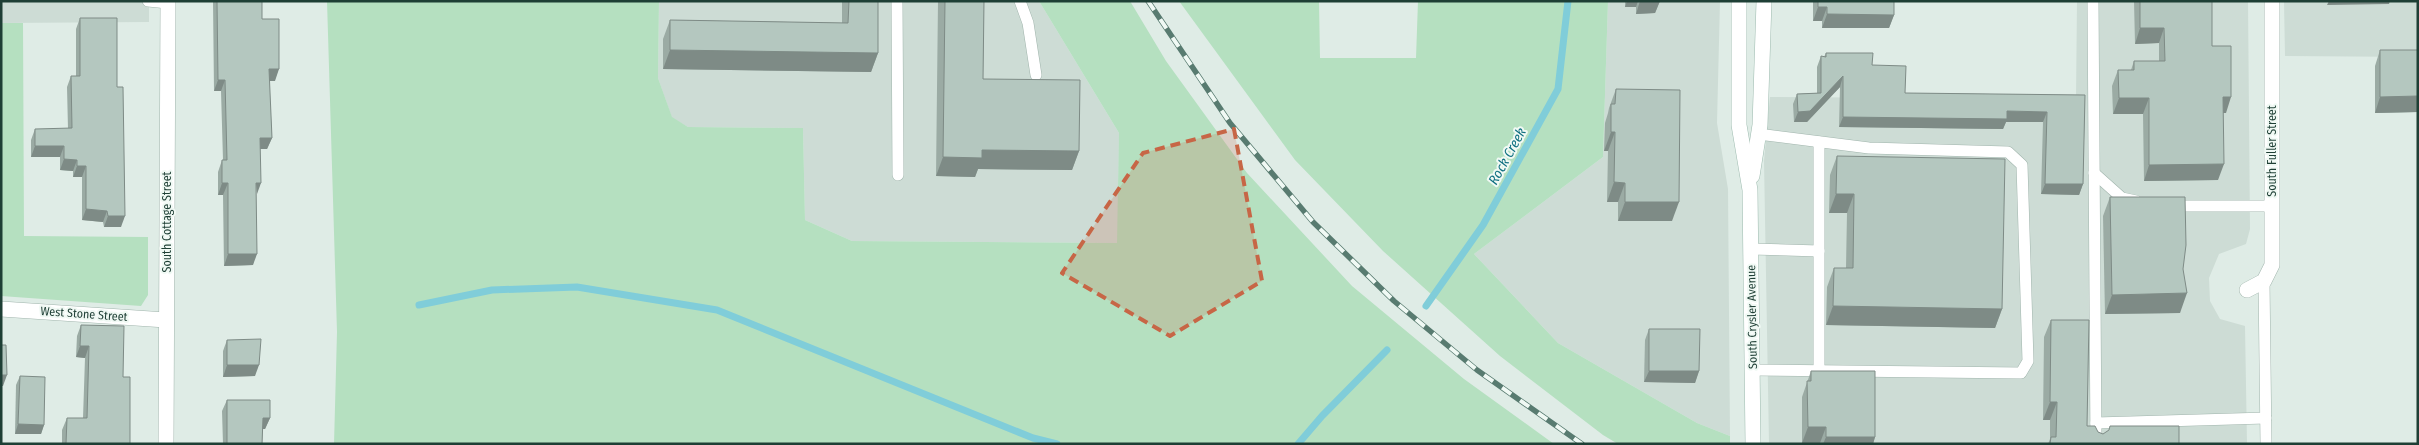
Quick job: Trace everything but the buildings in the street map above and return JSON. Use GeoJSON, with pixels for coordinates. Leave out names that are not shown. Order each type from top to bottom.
{"type":"FeatureCollection","features":[{"type":"Feature","properties":{"kind":"street","name":"South Crysler Avenue"},"geometry":{"type":"LineString","coordinates":[[1739,1],[1739,125],[1750,190],[1754,444]]}},
{"type":"Feature","properties":{"kind":"street","name":"South Crysler Avenue"},"geometry":{"type":"LineString","coordinates":[[1750,190],[1758,134],[1764,1]]}},
{"type":"Feature","properties":{"kind":"street","name":"South Fuller Street"},"geometry":{"type":"LineString","coordinates":[[2264,281],[2272,265],[2272,1]]}},
{"type":"Feature","properties":{"kind":"street","name":"South Cottage Street"},"geometry":{"type":"LineString","coordinates":[[166,444],[168,2]]}},
{"type":"Feature","properties":{"kind":"street"},"geometry":{"type":"LineString","coordinates":[[2247,290],[2264,281]]}},
{"type":"Feature","properties":{"kind":"street","name":"West Stone Street"},"geometry":{"type":"LineString","coordinates":[[1,309],[166,320]]}},
{"type":"Feature","properties":{"kind":"lane"},"geometry":{"type":"LineString","coordinates":[[148,1],[168,2]]}},
{"type":"Feature","properties":{"kind":"lane"},"geometry":{"type":"LineString","coordinates":[[897,1],[898,175]]}},
{"type":"Feature","properties":{"kind":"lane"},"geometry":{"type":"LineString","coordinates":[[1020,1],[1028,23],[1036,75]]}},
{"type":"Feature","properties":{"kind":"lane"},"geometry":{"type":"LineString","coordinates":[[2092,1],[2096,444]]}},
{"type":"Feature","properties":{"kind":"lane"},"geometry":{"type":"LineString","coordinates":[[1752,370],[2021,373],[2028,361],[2022,165],[2008,152],[1869,148],[1758,134]]}},
{"type":"Feature","properties":{"kind":"lane"},"geometry":{"type":"LineString","coordinates":[[1819,142],[1819,370]]}},
{"type":"Feature","properties":{"kind":"lane"},"geometry":{"type":"LineString","coordinates":[[2094,173],[2122,198],[2151,205],[2272,206]]}},
{"type":"Feature","properties":{"kind":"lane"},"geometry":{"type":"LineString","coordinates":[[1751,249],[1819,251]]}},
{"type":"Feature","properties":{"kind":"lane"},"geometry":{"type":"LineString","coordinates":[[2264,281],[2266,444]]}},
{"type":"Feature","properties":{"kind":"lane"},"geometry":{"type":"LineString","coordinates":[[2096,423],[2266,418]]}},
{"type":"Feature","properties":{"kind":"highlighted area"},"geometry":{"type":"Polygon","coordinates":[[[1234,129],[1262,281],[1170,336],[1062,273],[1143,153],[1234,129]]]}},
{"type":"Feature","properties":{"kind":"shaded area"},"geometry":{"type":"Polygon","coordinates":[[[1,1],[149,1],[149,22],[1,23],[1,1]]]}},
{"type":"Feature","properties":{"kind":"shaded area"},"geometry":{"type":"Polygon","coordinates":[[[659,1],[1039,1],[1119,133],[1118,243],[852,241],[805,220],[803,128],[688,127],[672,118],[658,78],[659,1]]]}},
{"type":"Feature","properties":{"kind":"shaded area"},"geometry":{"type":"Polygon","coordinates":[[[1608,1],[1720,1],[1717,123],[1728,189],[1730,436],[1697,423],[1558,343],[1474,254],[1603,157],[1608,1]]]}},
{"type":"Feature","properties":{"kind":"shaded area"},"geometry":{"type":"Polygon","coordinates":[[[2077,1],[2248,1],[2250,229],[2246,244],[2219,254],[2209,278],[2210,301],[2220,319],[2245,326],[2247,444],[1769,444],[1764,161],[1770,97],[2076,99],[2077,1]]]}},
{"type":"Feature","properties":{"kind":"shaded area"},"geometry":{"type":"Polygon","coordinates":[[[2284,1],[2418,1],[2418,57],[2285,56],[2284,1]]]}},
{"type":"Feature","properties":{"kind":"green space"},"geometry":{"type":"Polygon","coordinates":[[[327,1],[659,1],[658,78],[672,117],[688,127],[803,128],[805,220],[852,241],[1117,243],[1119,133],[1039,1],[1130,1],[1166,61],[1247,173],[1352,286],[1464,379],[1554,444],[334,444],[337,332],[327,1]]]}},
{"type":"Feature","properties":{"kind":"green space"},"geometry":{"type":"Polygon","coordinates":[[[1179,1],[1319,1],[1320,58],[1416,58],[1418,1],[1608,1],[1603,157],[1474,254],[1558,343],[1697,423],[1730,436],[1730,444],[1618,444],[1603,435],[1500,356],[1383,251],[1295,160],[1179,1]]]}},
{"type":"Feature","properties":{"kind":"green space"},"geometry":{"type":"Polygon","coordinates":[[[1,23],[23,23],[24,236],[148,237],[148,295],[141,306],[1,296],[1,23]]]}},
{"type":"Feature","properties":{"kind":"waterway","name":"Rock Creek"},"geometry":{"type":"LineString","coordinates":[[1426,306],[1483,225],[1558,89],[1568,1]]}},
{"type":"Feature","properties":{"kind":"waterway"},"geometry":{"type":"LineString","coordinates":[[419,305],[492,290],[577,287],[717,310],[1033,438],[1057,444]]}},
{"type":"Feature","properties":{"kind":"waterway","name":"Rock Creek"},"geometry":{"type":"LineString","coordinates":[[1298,444],[1322,416],[1387,350]]}},
{"type":"Feature","properties":{"kind":"railway"},"geometry":{"type":"LineString","coordinates":[[1148,1],[1230,123],[1313,222],[1394,301],[1477,370],[1582,444]]}}]}
